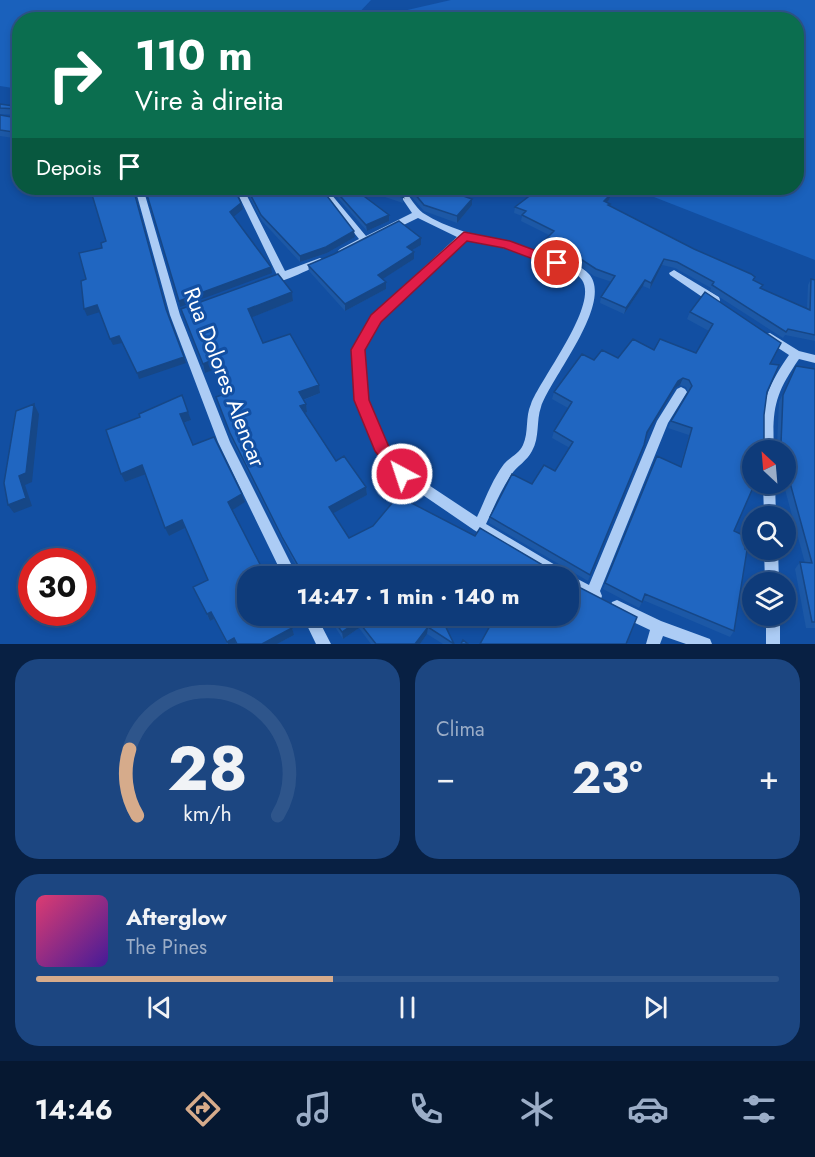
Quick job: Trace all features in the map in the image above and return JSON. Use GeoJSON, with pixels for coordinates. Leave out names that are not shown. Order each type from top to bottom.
{"type":"FeatureCollection","features":[{"type":"Feature","properties":{"kind":"street","name":"Rua Dolores Alencar"},"geometry":{"type":"LineString","coordinates":[[146,195],[181,314],[224,442],[285,566]]}},
{"type":"Feature","properties":{"kind":"street"},"geometry":{"type":"LineString","coordinates":[[242,195],[283,277]]}},
{"type":"Feature","properties":{"kind":"street"},"geometry":{"type":"LineString","coordinates":[[328,195],[364,239]]}},
{"type":"Feature","properties":{"kind":"street"},"geometry":{"type":"LineString","coordinates":[[404,195],[418,214],[464,236],[506,244],[574,270],[586,277],[591,290],[590,302],[579,329],[535,407],[535,428],[526,452],[509,468],[479,526]]}},
{"type":"Feature","properties":{"kind":"street"},"geometry":{"type":"LineString","coordinates":[[261,285],[331,257],[418,214]]}},
{"type":"Feature","properties":{"kind":"street"},"geometry":{"type":"LineString","coordinates":[[464,236],[376,318],[358,350],[361,400],[382,451],[402,474],[479,526],[545,566]]}},
{"type":"Feature","properties":{"kind":"street"},"geometry":{"type":"LineString","coordinates":[[674,273],[721,304]]}},
{"type":"Feature","properties":{"kind":"street"},"geometry":{"type":"LineString","coordinates":[[758,329],[796,354],[815,359]]}},
{"type":"Feature","properties":{"kind":"street"},"geometry":{"type":"LineString","coordinates":[[768,440],[766,408],[775,383],[796,354]]}},
{"type":"Feature","properties":{"kind":"street"},"geometry":{"type":"LineString","coordinates":[[592,594],[663,421],[681,392]]}},
{"type":"Feature","properties":{"kind":"street"},"geometry":{"type":"LineString","coordinates":[[579,586],[658,627],[705,644]]}},
{"type":"Feature","properties":{"kind":"street"},"geometry":{"type":"LineString","coordinates":[[315,626],[324,644]]}},
{"type":"Feature","properties":{"kind":"street"},"geometry":{"type":"LineString","coordinates":[[773,626],[773,644]]}},
{"type":"Feature","properties":{"kind":"street"},"geometry":{"type":"LineString","coordinates":[[653,644],[658,627]]}},
{"type":"Feature","properties":{"kind":"shaded area"},"geometry":{"type":"Polygon","coordinates":[[[0,0],[371,0],[360,12],[12,12],[12,88],[0,86],[0,0]]]}},
{"type":"Feature","properties":{"kind":"shaded area"},"geometry":{"type":"Polygon","coordinates":[[[451,0],[815,0],[815,260],[649,195],[804,195],[804,12],[403,11],[451,0]]]}},
{"type":"Feature","properties":{"kind":"building"},"geometry":{"type":"Polygon","coordinates":[[[0,104],[12,106],[12,109],[0,108],[0,104]]]}},
{"type":"Feature","properties":{"kind":"building"},"geometry":{"type":"Polygon","coordinates":[[[0,115],[12,117],[12,132],[0,130],[0,115]]]}},
{"type":"Feature","properties":{"kind":"building"},"geometry":{"type":"Polygon","coordinates":[[[92,195],[135,195],[166,309],[184,357],[137,373],[119,336],[110,339],[97,305],[84,309],[81,281],[86,279],[79,253],[102,248],[101,243],[106,241],[92,195]]]}},
{"type":"Feature","properties":{"kind":"building"},"geometry":{"type":"Polygon","coordinates":[[[147,195],[237,195],[241,203],[230,212],[271,267],[179,301],[147,195]]]}},
{"type":"Feature","properties":{"kind":"building"},"geometry":{"type":"Polygon","coordinates":[[[251,195],[326,195],[354,231],[326,247],[300,256],[261,215],[251,195]]]}},
{"type":"Feature","properties":{"kind":"building"},"geometry":{"type":"Polygon","coordinates":[[[339,195],[362,195],[389,215],[366,225],[339,195]]]}},
{"type":"Feature","properties":{"kind":"building"},"geometry":{"type":"Polygon","coordinates":[[[416,195],[464,195],[472,199],[457,216],[424,205],[416,195]]]}},
{"type":"Feature","properties":{"kind":"building"},"geometry":{"type":"Polygon","coordinates":[[[531,195],[610,195],[604,201],[610,204],[608,205],[694,249],[751,274],[755,277],[753,280],[763,285],[760,288],[810,310],[811,279],[815,280],[815,335],[788,329],[786,332],[712,285],[714,282],[677,262],[664,259],[651,283],[645,280],[626,308],[601,297],[615,276],[596,269],[576,256],[542,243],[554,231],[522,215],[526,211],[515,207],[531,195]]]}},
{"type":"Feature","properties":{"kind":"building"},"geometry":{"type":"Polygon","coordinates":[[[399,221],[421,238],[407,247],[414,252],[378,275],[386,282],[345,304],[308,265],[334,254],[399,221]]]}},
{"type":"Feature","properties":{"kind":"building"},"geometry":{"type":"Polygon","coordinates":[[[278,274],[292,292],[248,309],[263,343],[290,334],[319,385],[299,392],[306,404],[300,406],[336,461],[344,456],[366,487],[329,507],[349,538],[373,526],[398,496],[475,536],[480,528],[544,566],[298,566],[230,433],[216,397],[227,393],[210,361],[203,364],[181,309],[278,274]]]}},
{"type":"Feature","properties":{"kind":"building"},"geometry":{"type":"Polygon","coordinates":[[[705,292],[781,343],[770,364],[779,365],[767,392],[764,440],[742,440],[742,494],[750,494],[745,506],[742,506],[742,513],[734,531],[742,535],[742,560],[745,560],[734,631],[645,594],[642,602],[605,583],[657,456],[681,467],[692,428],[671,421],[692,386],[689,380],[683,378],[678,381],[647,432],[644,445],[590,575],[579,569],[579,566],[574,566],[490,517],[512,474],[532,484],[544,465],[555,471],[573,442],[554,431],[572,402],[554,392],[582,354],[594,360],[602,350],[618,358],[633,339],[654,350],[660,339],[696,353],[713,324],[690,312],[705,292]]]}},
{"type":"Feature","properties":{"kind":"building"},"geometry":{"type":"Polygon","coordinates":[[[796,366],[815,369],[815,622],[812,622],[800,562],[812,563],[793,494],[796,494],[796,440],[781,440],[783,395],[796,366]]]}},
{"type":"Feature","properties":{"kind":"building"},"geometry":{"type":"Polygon","coordinates":[[[182,395],[188,412],[180,414],[193,445],[214,437],[242,494],[228,502],[261,566],[237,566],[237,626],[291,626],[292,628],[262,644],[237,644],[234,638],[227,642],[211,612],[207,614],[193,587],[208,580],[182,520],[165,528],[142,465],[121,474],[106,430],[140,417],[139,414],[182,395]]]}},
{"type":"Feature","properties":{"kind":"building"},"geometry":{"type":"Polygon","coordinates":[[[34,404],[26,473],[19,476],[26,498],[8,505],[4,483],[16,411],[34,404]]]}},
{"type":"Feature","properties":{"kind":"building"},"geometry":{"type":"Polygon","coordinates":[[[579,587],[637,617],[626,644],[480,644],[490,626],[579,626],[579,587]]]}},
{"type":"Feature","properties":{"kind":"building"},"geometry":{"type":"Polygon","coordinates":[[[338,626],[351,626],[342,632],[338,626]]]}},
{"type":"Feature","properties":{"kind":"building"},"geometry":{"type":"Polygon","coordinates":[[[362,626],[445,626],[454,644],[428,627],[415,644],[376,644],[362,626]]]}},
{"type":"Feature","properties":{"kind":"route"},"geometry":{"type":"LineString","coordinates":[[402,474],[382,451],[361,400],[358,350],[376,318],[464,236],[506,244],[557,263]]}}]}
